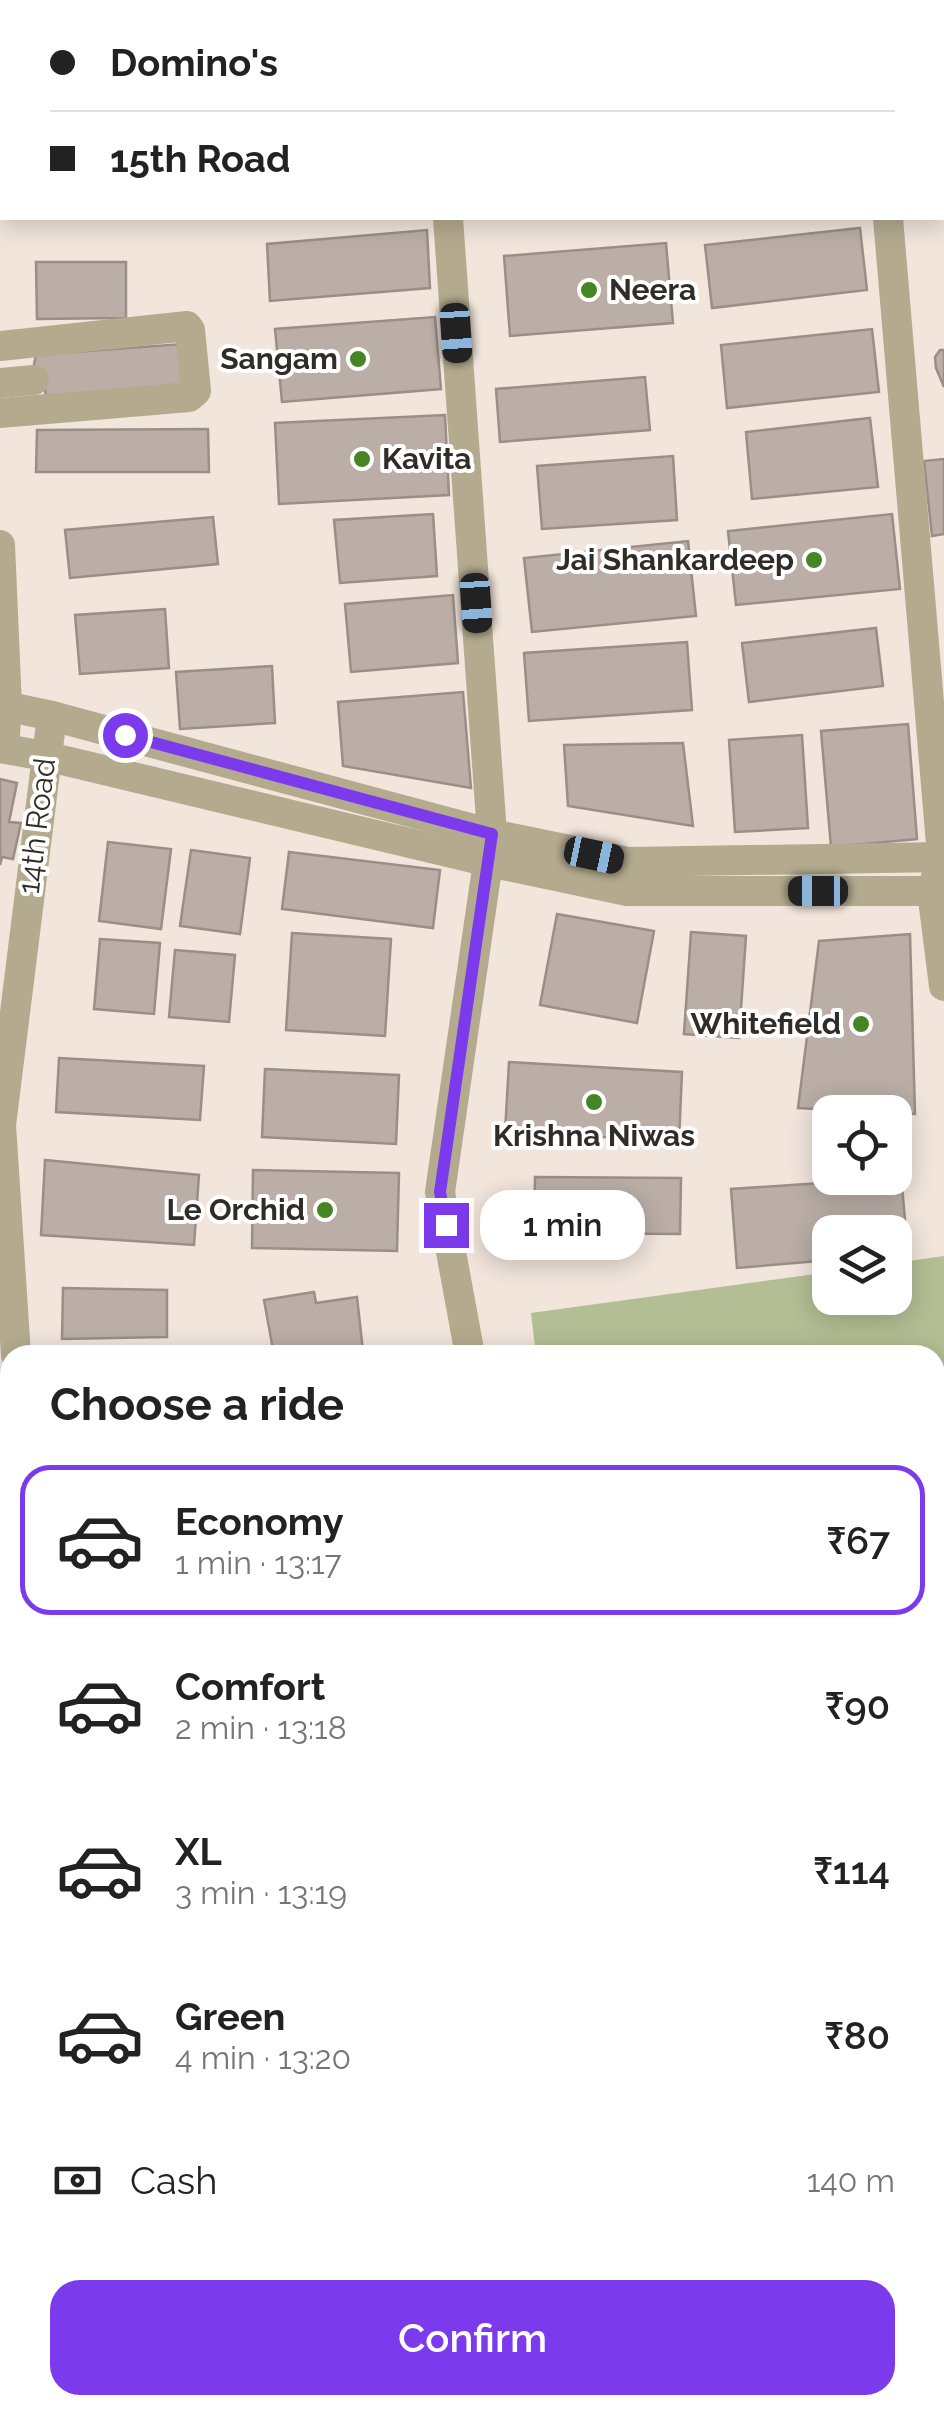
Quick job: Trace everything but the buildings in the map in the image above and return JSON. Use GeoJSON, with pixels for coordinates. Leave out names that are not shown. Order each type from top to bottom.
{"type":"FeatureCollection","features":[{"type":"Feature","properties":{"kind":"street"},"geometry":{"type":"LineString","coordinates":[[448,220],[490,848],[440,1192],[468,1345]]}},
{"type":"Feature","properties":{"kind":"street"},"geometry":{"type":"LineString","coordinates":[[888,220],[943,857],[938,889],[944,986]]}},
{"type":"Feature","properties":{"kind":"street"},"geometry":{"type":"LineString","coordinates":[[0,346],[186,326],[190,330],[196,391],[189,397],[0,413]]}},
{"type":"Feature","properties":{"kind":"street"},"geometry":{"type":"LineString","coordinates":[[0,383],[34,380]]}},
{"type":"Feature","properties":{"kind":"street","name":"14th Road"},"geometry":{"type":"LineString","coordinates":[[0,545],[2,748]]}},
{"type":"Feature","properties":{"kind":"street"},"geometry":{"type":"LineString","coordinates":[[4,706],[52,716],[627,892],[938,889]]}},
{"type":"Feature","properties":{"kind":"street","name":"14th Road"},"geometry":{"type":"LineString","coordinates":[[15,1345],[4,1255],[0,1125],[52,716]]}},
{"type":"Feature","properties":{"kind":"street"},"geometry":{"type":"LineString","coordinates":[[2,748],[490,848],[628,862],[943,857]]}},
{"type":"Feature","properties":{"kind":"green space"},"geometry":{"type":"Polygon","coordinates":[[[944,1256],[944,1345],[535,1345],[531,1313],[812,1274],[812,1315],[912,1315],[912,1261],[944,1256]]]}},
{"type":"Feature","properties":{"kind":"place","name":"Neera"},"geometry":{"type":"Point","coordinates":[589,290]}},
{"type":"Feature","properties":{"kind":"place","name":"Sangam"},"geometry":{"type":"Point","coordinates":[358,359]}},
{"type":"Feature","properties":{"kind":"place","name":"Kavita"},"geometry":{"type":"Point","coordinates":[362,459]}},
{"type":"Feature","properties":{"kind":"place","name":"Jai Shankardeep"},"geometry":{"type":"Point","coordinates":[814,560]}},
{"type":"Feature","properties":{"kind":"place","name":"Whitefield"},"geometry":{"type":"Point","coordinates":[861,1024]}},
{"type":"Feature","properties":{"kind":"place","name":"Krishna Niwas"},"geometry":{"type":"Point","coordinates":[594,1102]}},
{"type":"Feature","properties":{"kind":"place","name":"Le Orchid"},"geometry":{"type":"Point","coordinates":[325,1210]}},
{"type":"Feature","properties":{"kind":"route"},"geometry":{"type":"LineString","coordinates":[[125,735],[492,834],[440,1192],[446,1225]]}}]}
